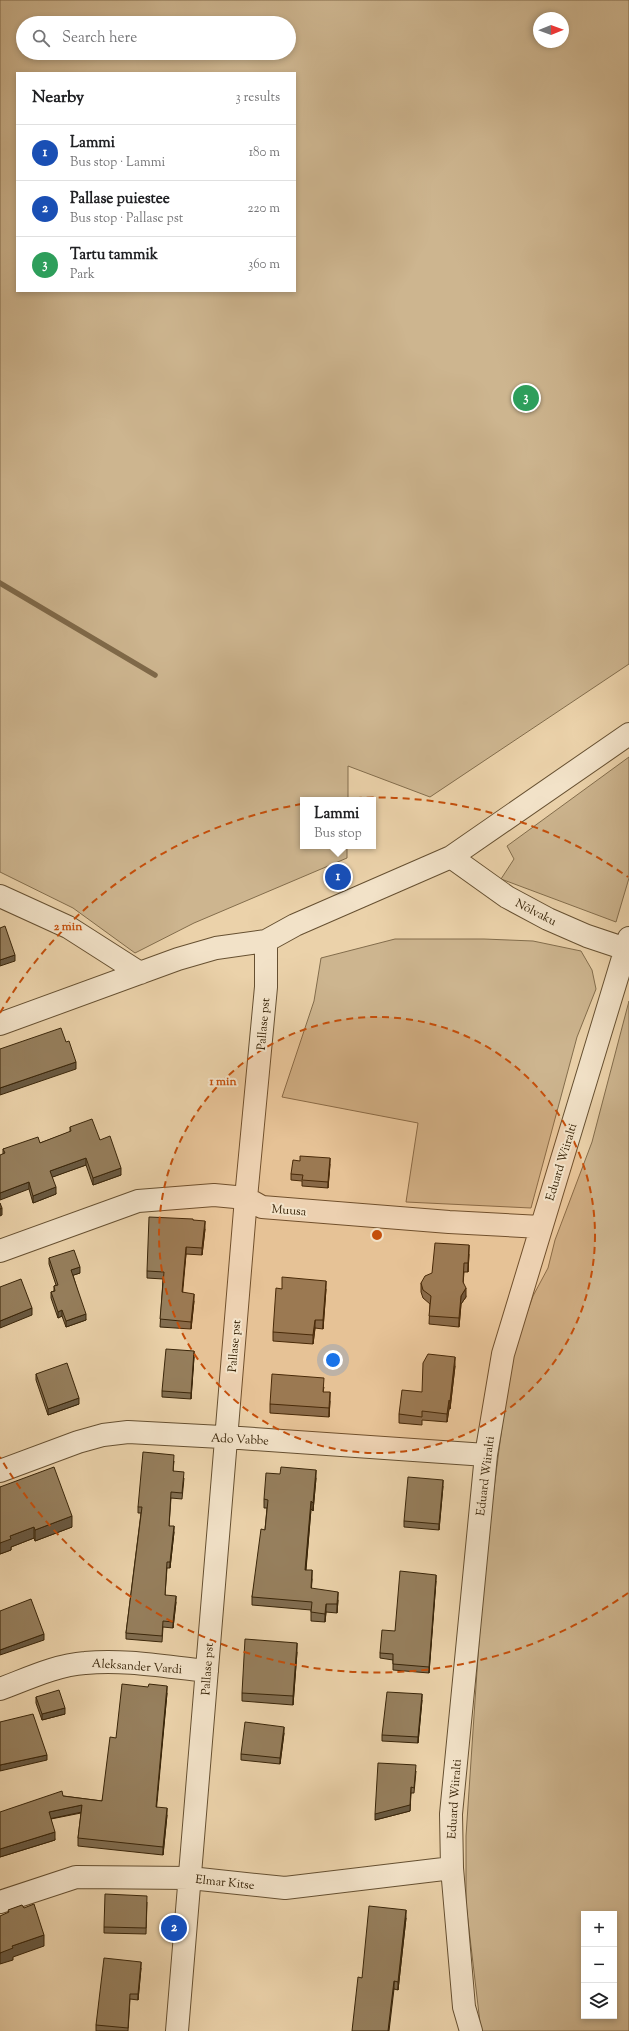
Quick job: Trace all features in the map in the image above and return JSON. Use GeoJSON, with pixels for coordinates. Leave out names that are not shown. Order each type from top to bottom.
{"type":"FeatureCollection","features":[{"type":"Feature","properties":{"kind":"street"},"geometry":{"type":"LineString","coordinates":[[0,1024],[140,973],[216,948],[266,941],[295,925],[451,856],[629,734]]}},
{"type":"Feature","properties":{"kind":"street","name":"Nõlvaku"},"geometry":{"type":"LineString","coordinates":[[451,856],[507,897],[548,919],[587,936],[628,945]]}},
{"type":"Feature","properties":{"kind":"street"},"geometry":{"type":"LineString","coordinates":[[0,896],[68,927],[140,973]]}},
{"type":"Feature","properties":{"kind":"street","name":"Pallase pst"},"geometry":{"type":"LineString","coordinates":[[177,2031],[246,1198],[266,987],[266,941]]}},
{"type":"Feature","properties":{"kind":"street","name":"Eduard Wiiralti"},"geometry":{"type":"LineString","coordinates":[[471,2031],[464,2007],[452,1868],[451,1814],[486,1455],[503,1354],[628,945]]}},
{"type":"Feature","properties":{"kind":"street","name":"Muusa"},"geometry":{"type":"LineString","coordinates":[[0,1251],[138,1202],[214,1195],[246,1198],[262,1208],[449,1222],[541,1227]]}},
{"type":"Feature","properties":{"kind":"street","name":"Ado Vabbe"},"geometry":{"type":"LineString","coordinates":[[0,1471],[78,1442],[103,1435],[128,1432],[486,1455]]}},
{"type":"Feature","properties":{"kind":"street","name":"Aleksander Vardi"},"geometry":{"type":"LineString","coordinates":[[0,1689],[48,1671],[84,1663],[111,1662],[207,1671]]}},
{"type":"Feature","properties":{"kind":"street","name":"Elmar Kitse"},"geometry":{"type":"LineString","coordinates":[[0,1902],[76,1877],[190,1878],[285,1888],[452,1868]]}},
{"type":"Feature","properties":{"kind":"shaded area"},"geometry":{"type":"Polygon","coordinates":[[[0,0],[629,0],[629,664],[430,797],[348,766],[348,797],[300,797],[300,849],[347,849],[347,858],[194,923],[135,953],[73,908],[0,872],[0,0]]]}},
{"type":"Feature","properties":{"kind":"shaded area"},"geometry":{"type":"Polygon","coordinates":[[[629,757],[629,878],[616,922],[501,879],[514,859],[507,846],[629,757]]]}},
{"type":"Feature","properties":{"kind":"shaded area"},"geometry":{"type":"Polygon","coordinates":[[[395,939],[484,939],[533,941],[581,951],[592,970],[596,989],[577,1037],[531,1208],[406,1202],[418,1123],[282,1097],[314,1001],[321,958],[395,939]]]}},
{"type":"Feature","properties":{"kind":"shaded area"},"geometry":{"type":"Polygon","coordinates":[[[629,1001],[629,2031],[481,2031],[466,1904],[466,1836],[484,1566],[511,1357],[533,1296],[548,1268],[555,1240],[592,1142],[629,1001]]]}},
{"type":"Feature","properties":{"kind":"building"},"geometry":{"type":"Polygon","coordinates":[[[5,926],[15,955],[0,960],[0,928],[5,926]]]}},
{"type":"Feature","properties":{"kind":"building"},"geometry":{"type":"Polygon","coordinates":[[[61,1028],[66,1042],[69,1041],[76,1062],[0,1088],[0,1049],[61,1028]]]}},
{"type":"Feature","properties":{"kind":"building"},"geometry":{"type":"Polygon","coordinates":[[[92,1119],[100,1140],[110,1136],[121,1168],[93,1178],[86,1158],[50,1171],[56,1187],[33,1196],[29,1182],[0,1193],[0,1155],[5,1153],[3,1149],[38,1137],[40,1143],[71,1131],[70,1127],[92,1119]]]}},
{"type":"Feature","properties":{"kind":"building"},"geometry":{"type":"Polygon","coordinates":[[[300,1156],[330,1158],[328,1182],[302,1180],[303,1175],[291,1174],[293,1160],[300,1161],[300,1156]]]}},
{"type":"Feature","properties":{"kind":"building"},"geometry":{"type":"Polygon","coordinates":[[[149,1217],[205,1221],[202,1248],[186,1247],[182,1292],[194,1294],[191,1322],[160,1319],[164,1272],[147,1271],[149,1217]]]}},
{"type":"Feature","properties":{"kind":"building"},"geometry":{"type":"Polygon","coordinates":[[[435,1243],[469,1245],[468,1263],[464,1263],[463,1282],[466,1288],[461,1296],[459,1318],[429,1316],[431,1296],[423,1290],[421,1283],[425,1276],[432,1273],[435,1243]]]}},
{"type":"Feature","properties":{"kind":"building"},"geometry":{"type":"Polygon","coordinates":[[[74,1250],[80,1267],[71,1270],[86,1314],[66,1321],[62,1310],[58,1312],[51,1292],[55,1291],[54,1286],[58,1285],[49,1258],[74,1250]]]}},
{"type":"Feature","properties":{"kind":"building"},"geometry":{"type":"Polygon","coordinates":[[[282,1277],[326,1281],[323,1320],[315,1320],[313,1335],[273,1332],[276,1288],[282,1289],[282,1277]]]}},
{"type":"Feature","properties":{"kind":"building"},"geometry":{"type":"Polygon","coordinates":[[[21,1279],[32,1308],[0,1321],[0,1287],[21,1279]]]}},
{"type":"Feature","properties":{"kind":"building"},"geometry":{"type":"Polygon","coordinates":[[[166,1349],[194,1351],[191,1393],[162,1391],[166,1349]]]}},
{"type":"Feature","properties":{"kind":"building"},"geometry":{"type":"Polygon","coordinates":[[[428,1354],[455,1357],[447,1414],[422,1411],[422,1417],[399,1414],[402,1390],[422,1392],[423,1363],[428,1354]]]}},
{"type":"Feature","properties":{"kind":"building"},"geometry":{"type":"Polygon","coordinates":[[[67,1363],[79,1398],[48,1409],[36,1374],[67,1363]]]}},
{"type":"Feature","properties":{"kind":"building"},"geometry":{"type":"Polygon","coordinates":[[[272,1374],[324,1378],[323,1392],[330,1392],[329,1408],[270,1404],[272,1374]]]}},
{"type":"Feature","properties":{"kind":"building"},"geometry":{"type":"Polygon","coordinates":[[[143,1452],[174,1455],[173,1471],[184,1472],[182,1493],[171,1492],[169,1526],[174,1526],[170,1562],[167,1562],[165,1595],[176,1596],[173,1622],[163,1621],[162,1636],[126,1633],[142,1507],[138,1507],[143,1452]]]}},
{"type":"Feature","properties":{"kind":"building"},"geometry":{"type":"Polygon","coordinates":[[[54,1467],[72,1516],[35,1530],[34,1527],[10,1536],[11,1539],[0,1543],[0,1487],[54,1467]]]}},
{"type":"Feature","properties":{"kind":"building"},"geometry":{"type":"Polygon","coordinates":[[[281,1467],[316,1470],[313,1503],[311,1501],[305,1570],[312,1570],[311,1588],[338,1592],[337,1604],[326,1604],[325,1614],[311,1612],[312,1602],[252,1597],[261,1529],[265,1530],[268,1500],[264,1499],[266,1473],[280,1474],[281,1467]]]}},
{"type":"Feature","properties":{"kind":"building"},"geometry":{"type":"Polygon","coordinates":[[[408,1477],[443,1480],[439,1524],[404,1521],[408,1477]]]}},
{"type":"Feature","properties":{"kind":"building"},"geometry":{"type":"Polygon","coordinates":[[[400,1571],[436,1575],[429,1667],[393,1664],[393,1654],[380,1653],[382,1630],[395,1631],[400,1571]]]}},
{"type":"Feature","properties":{"kind":"building"},"geometry":{"type":"Polygon","coordinates":[[[31,1599],[44,1634],[0,1650],[0,1611],[31,1599]]]}},
{"type":"Feature","properties":{"kind":"building"},"geometry":{"type":"Polygon","coordinates":[[[245,1639],[297,1643],[293,1696],[242,1693],[245,1639]]]}},
{"type":"Feature","properties":{"kind":"building"},"geometry":{"type":"Polygon","coordinates":[[[122,1684],[148,1687],[149,1684],[167,1686],[156,1807],[167,1808],[163,1847],[78,1838],[82,1805],[49,1812],[55,1832],[0,1849],[0,1812],[62,1791],[63,1796],[102,1801],[110,1737],[116,1738],[122,1684]]]}},
{"type":"Feature","properties":{"kind":"building"},"geometry":{"type":"Polygon","coordinates":[[[59,1690],[65,1708],[42,1714],[36,1697],[59,1690]]]}},
{"type":"Feature","properties":{"kind":"building"},"geometry":{"type":"Polygon","coordinates":[[[387,1692],[422,1694],[418,1737],[382,1735],[387,1692]]]}},
{"type":"Feature","properties":{"kind":"building"},"geometry":{"type":"Polygon","coordinates":[[[33,1714],[47,1755],[0,1765],[0,1722],[33,1714]]]}},
{"type":"Feature","properties":{"kind":"building"},"geometry":{"type":"Polygon","coordinates":[[[245,1722],[284,1727],[280,1758],[241,1754],[245,1722]]]}},
{"type":"Feature","properties":{"kind":"building"},"geometry":{"type":"Polygon","coordinates":[[[378,1763],[416,1765],[414,1788],[411,1787],[410,1805],[375,1814],[378,1763]]]}},
{"type":"Feature","properties":{"kind":"building"},"geometry":{"type":"Polygon","coordinates":[[[105,1894],[147,1896],[146,1928],[104,1927],[105,1894]]]}},
{"type":"Feature","properties":{"kind":"building"},"geometry":{"type":"Polygon","coordinates":[[[34,1904],[44,1935],[12,1946],[13,1948],[0,1953],[0,1916],[9,1912],[8,1910],[22,1905],[24,1908],[34,1904]]]}},
{"type":"Feature","properties":{"kind":"building"},"geometry":{"type":"Polygon","coordinates":[[[369,1906],[406,1910],[398,1982],[394,1981],[388,2031],[352,2031],[358,1977],[362,1978],[369,1906]]]}},
{"type":"Feature","properties":{"kind":"building"},"geometry":{"type":"Polygon","coordinates":[[[104,1958],[141,1962],[138,1994],[130,1994],[128,2028],[96,2025],[104,1958]]]}},
{"type":"Feature","properties":{"kind":"waterway"},"geometry":{"type":"LineString","coordinates":[[0,583],[155,675]]}},
{"type":"Feature","properties":{"kind":"place","name":"Tartu tammik"},"geometry":{"type":"Point","coordinates":[526,398]}},
{"type":"Feature","properties":{"kind":"place","name":"Lammi"},"geometry":{"type":"Point","coordinates":[338,877]}},
{"type":"Feature","properties":{"kind":"place","name":"Pallase puiestee"},"geometry":{"type":"Point","coordinates":[174,1928]}}]}
